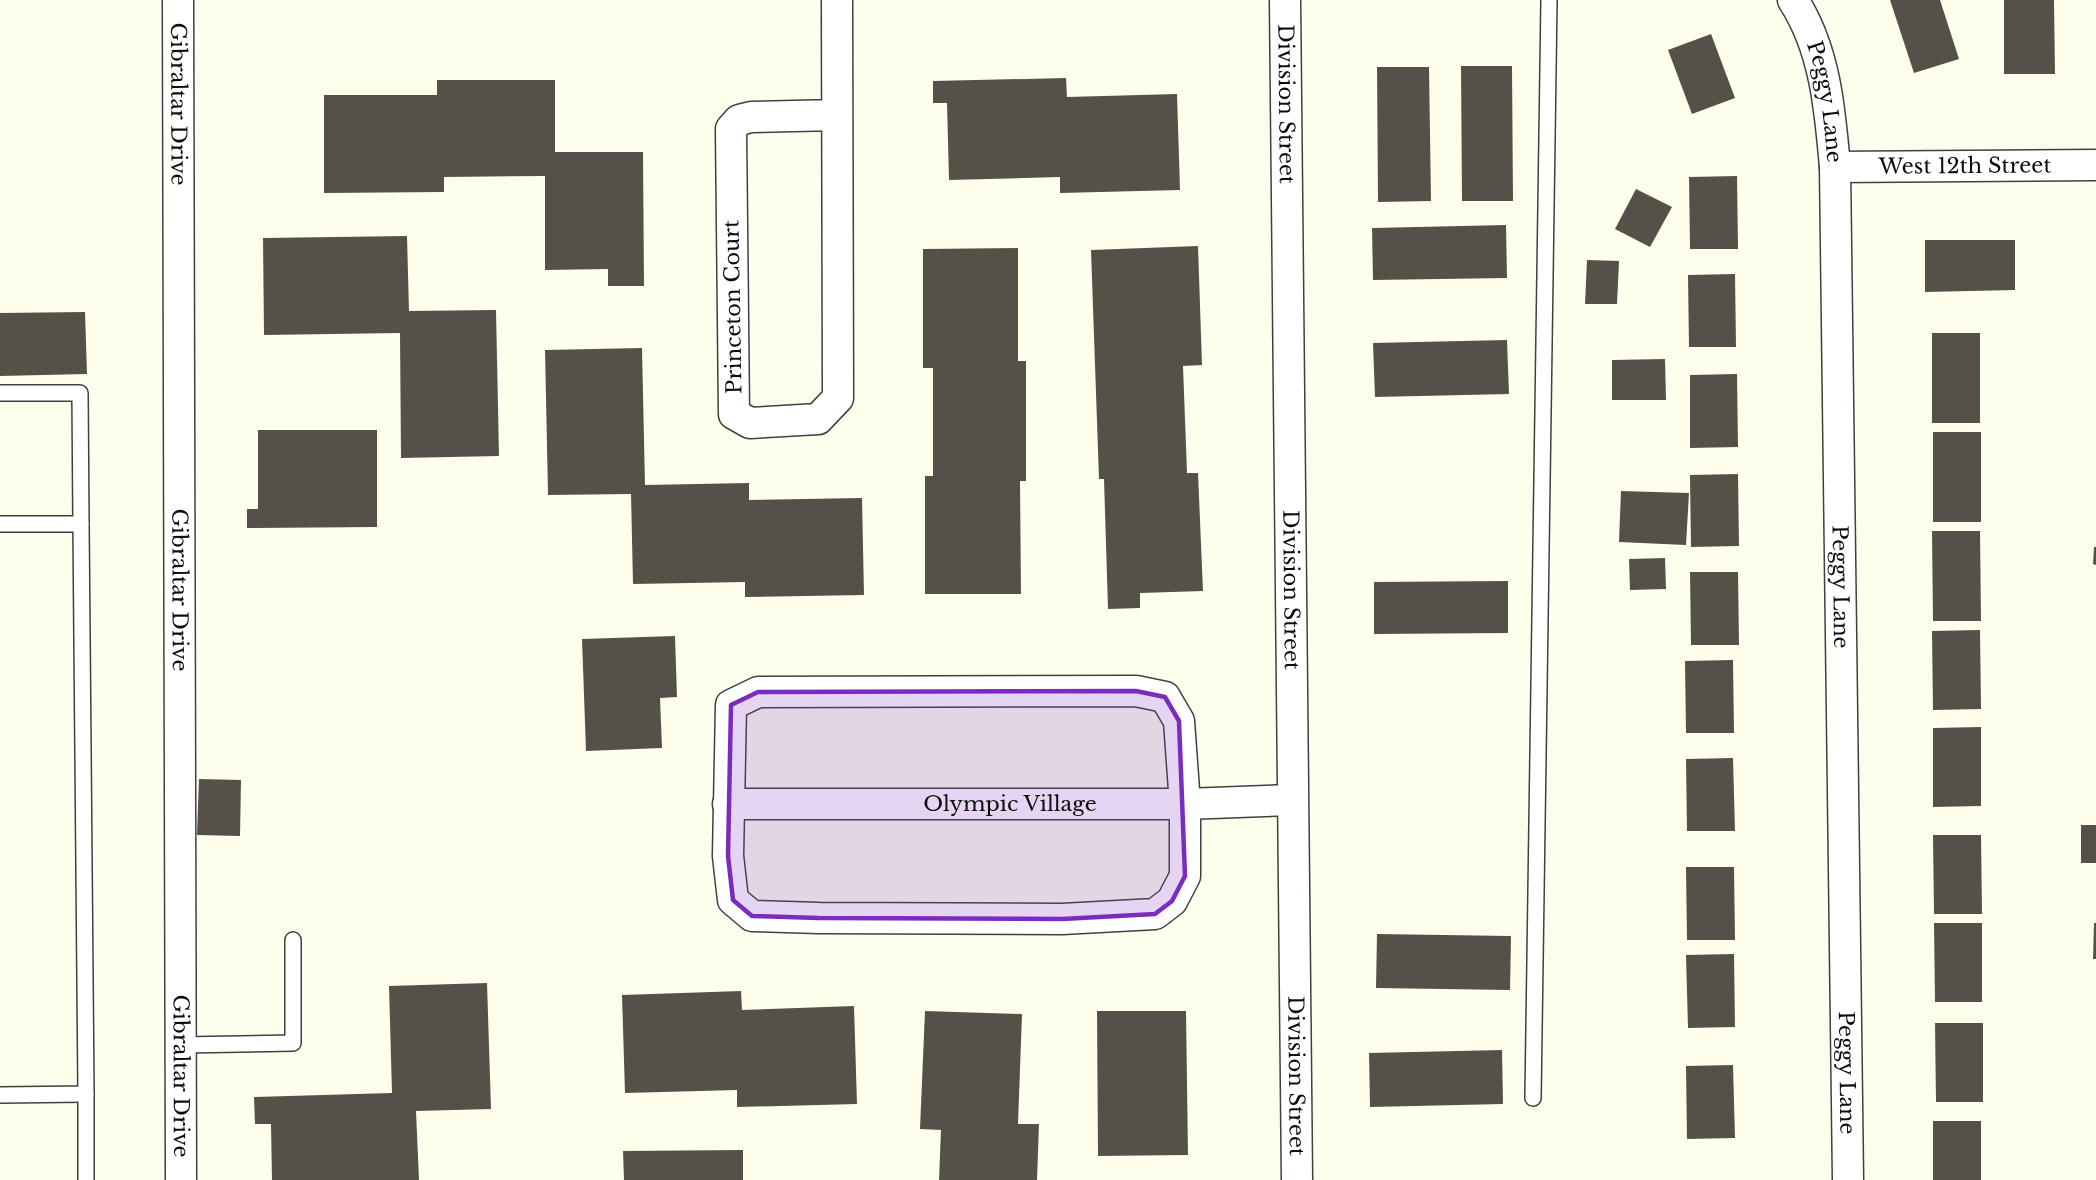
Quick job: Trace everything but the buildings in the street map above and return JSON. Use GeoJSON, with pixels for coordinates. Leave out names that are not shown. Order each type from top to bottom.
{"type":"FeatureCollection","features":[{"type":"Feature","properties":{"kind":"street","name":"Gibraltar Drive"},"geometry":{"type":"LineString","coordinates":[[178,0],[181,1180]]}},
{"type":"Feature","properties":{"kind":"street","name":"Princeton Court"},"geometry":{"type":"LineString","coordinates":[[837,0],[838,398],[818,419],[750,423],[734,414],[731,129],[739,120],[751,117],[837,115]]}},
{"type":"Feature","properties":{"kind":"street","name":"Division Street"},"geometry":{"type":"LineString","coordinates":[[1285,0],[1297,1180]]}},
{"type":"Feature","properties":{"kind":"street","name":"Peggy Lane"},"geometry":{"type":"LineString","coordinates":[[1793,0],[1813,38],[1829,100],[1835,166],[1848,1180]]}},
{"type":"Feature","properties":{"kind":"street","name":"West 12th Street"},"geometry":{"type":"LineString","coordinates":[[1835,166],[2096,165]]}},
{"type":"Feature","properties":{"kind":"street"},"geometry":{"type":"LineString","coordinates":[[1136,691],[1165,697],[1179,721],[1185,804],[1185,876],[1172,901],[1155,914],[1062,919],[752,916],[733,900],[728,856],[728,804],[731,705],[758,692],[1136,691]]}},
{"type":"Feature","properties":{"kind":"street","name":"Olympic Village"},"geometry":{"type":"LineString","coordinates":[[728,804],[1185,804],[1292,800]]}},
{"type":"Feature","properties":{"kind":"lane"},"geometry":{"type":"LineString","coordinates":[[1533,1098],[1550,0]]}},
{"type":"Feature","properties":{"kind":"lane"},"geometry":{"type":"LineString","coordinates":[[0,393],[80,393],[86,1180]]}},
{"type":"Feature","properties":{"kind":"lane"},"geometry":{"type":"LineString","coordinates":[[0,524],[81,524]]}},
{"type":"Feature","properties":{"kind":"lane"},"geometry":{"type":"LineString","coordinates":[[181,1045],[294,1042],[294,940]]}},
{"type":"Feature","properties":{"kind":"lane"},"geometry":{"type":"LineString","coordinates":[[0,1095],[86,1094]]}},
{"type":"Feature","properties":{"kind":"highlighted area"},"geometry":{"type":"Polygon","coordinates":[[[1136,691],[1165,697],[1179,721],[1185,876],[1172,901],[1155,914],[1062,919],[752,916],[733,900],[728,856],[731,705],[758,692],[1136,691]]]}}]}
